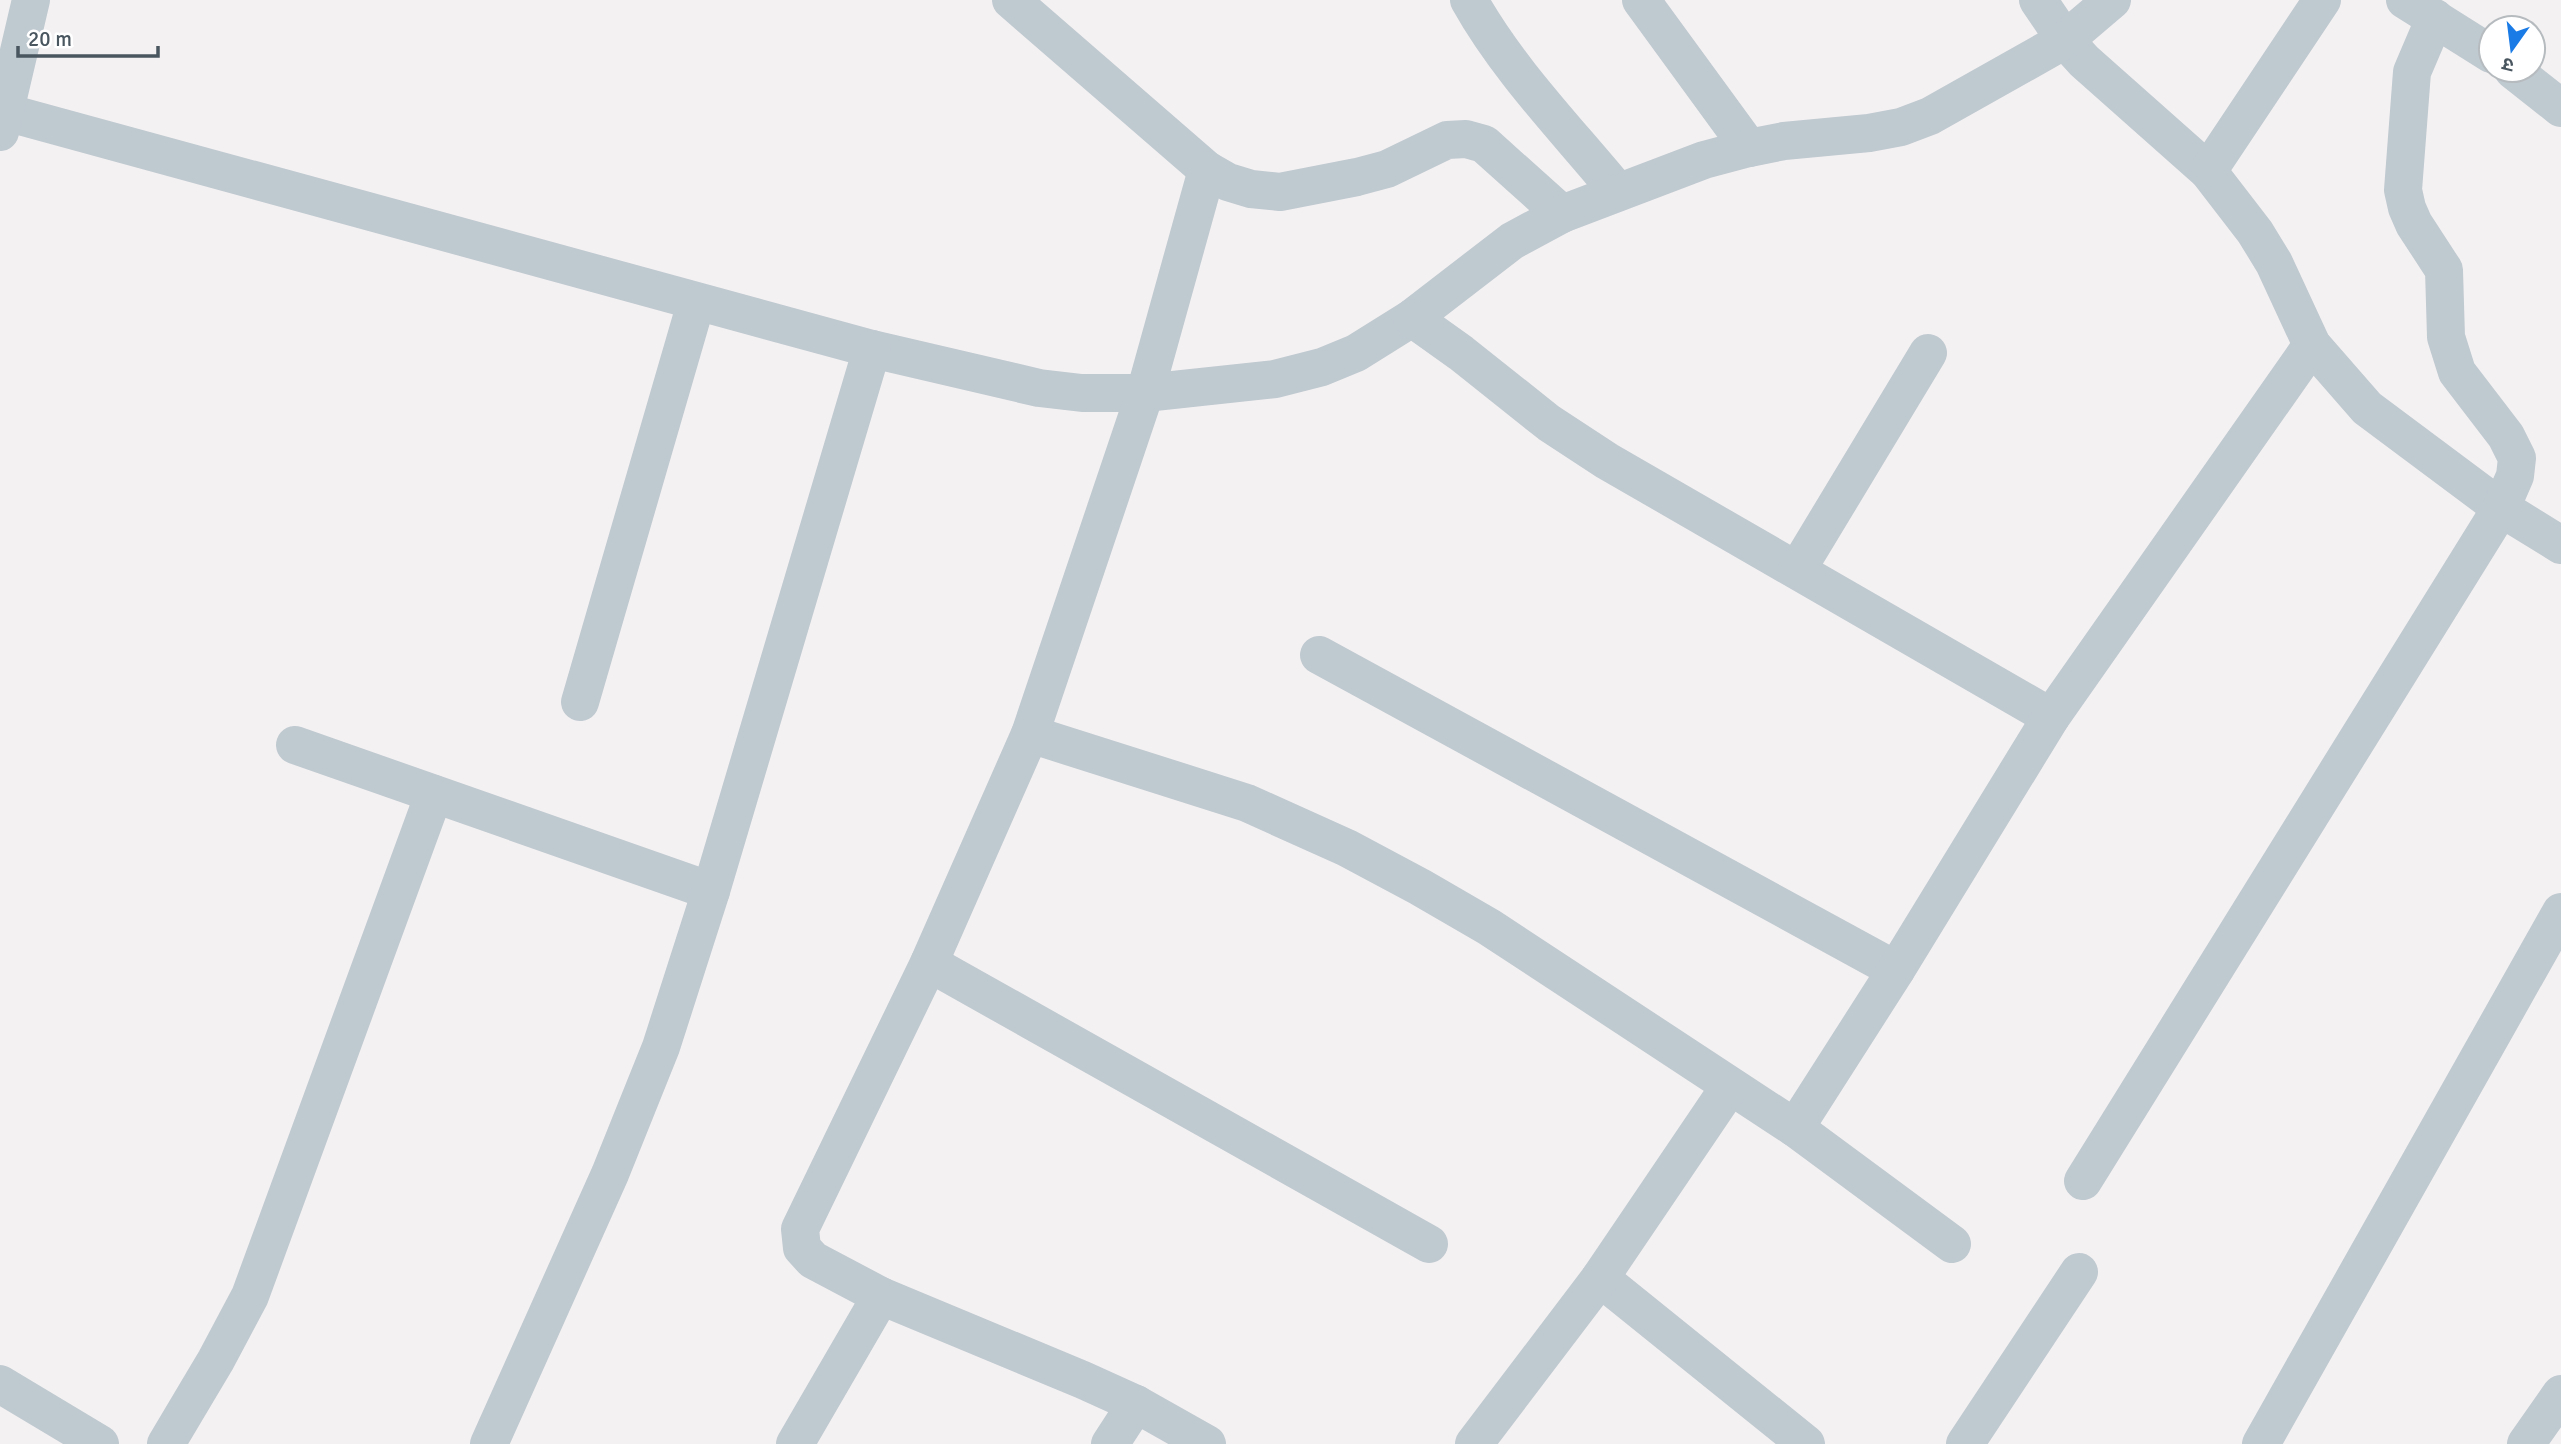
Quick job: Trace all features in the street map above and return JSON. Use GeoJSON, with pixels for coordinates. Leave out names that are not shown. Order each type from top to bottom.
{"type":"FeatureCollection","features":[{"type":"Feature","properties":{"kind":"street"},"geometry":{"type":"LineString","coordinates":[[31,0],[2,122],[872,349],[1038,388],[1082,393],[1145,393],[1275,379],[1322,367],[1356,353],[1438,337],[1512,241],[1562,214],[1704,160],[1749,148],[1784,141],[1870,133],[1901,127],[1930,116],[2065,40],[2112,0]]}},
{"type":"Feature","properties":{"kind":"street"},"geometry":{"type":"LineString","coordinates":[[1011,0],[1207,170],[1228,182],[1251,189],[1280,192],[1387,169],[1447,140],[1466,139],[1484,144],[1562,214]]}},
{"type":"Feature","properties":{"kind":"street"},"geometry":{"type":"LineString","coordinates":[[1469,0],[1484,27],[1508,59],[1618,192]]}},
{"type":"Feature","properties":{"kind":"street"},"geometry":{"type":"LineString","coordinates":[[1641,0],[1749,148]]}},
{"type":"Feature","properties":{"kind":"street"},"geometry":{"type":"LineString","coordinates":[[2038,0],[2065,40],[2084,61],[2190,156],[2255,232],[2274,263],[2312,345],[2367,408],[2501,508],[2561,545]]}},
{"type":"Feature","properties":{"kind":"street"},"geometry":{"type":"LineString","coordinates":[[2190,156],[2322,0]]}},
{"type":"Feature","properties":{"kind":"street"},"geometry":{"type":"LineString","coordinates":[[2082,1181],[2501,508],[2515,476],[2518,458],[2505,436],[2457,372],[2446,337],[2444,270],[2414,223],[2403,190],[2420,9],[2477,45]]}},
{"type":"Feature","properties":{"kind":"street"},"geometry":{"type":"LineString","coordinates":[[2531,84],[2561,108]]}},
{"type":"Feature","properties":{"kind":"street"},"geometry":{"type":"LineString","coordinates":[[1207,170],[1145,393],[1030,734],[929,963],[800,1229],[802,1248],[813,1260],[881,1296],[1136,1404],[1207,1444]]}},
{"type":"Feature","properties":{"kind":"street"},"geometry":{"type":"LineString","coordinates":[[580,702],[696,303]]}},
{"type":"Feature","properties":{"kind":"street"},"geometry":{"type":"LineString","coordinates":[[1438,337],[1549,423],[1596,453],[2051,717]]}},
{"type":"Feature","properties":{"kind":"street"},"geometry":{"type":"LineString","coordinates":[[1795,1128],[1896,971],[2051,717],[2312,345]]}},
{"type":"Feature","properties":{"kind":"street"},"geometry":{"type":"LineString","coordinates":[[489,1444],[610,1174],[657,1059],[711,891],[872,349]]}},
{"type":"Feature","properties":{"kind":"street"},"geometry":{"type":"LineString","coordinates":[[1797,570],[1928,354]]}},
{"type":"Feature","properties":{"kind":"street"},"geometry":{"type":"LineString","coordinates":[[1319,655],[1896,971]]}},
{"type":"Feature","properties":{"kind":"street"},"geometry":{"type":"LineString","coordinates":[[1030,734],[1247,803],[1347,848],[1489,927],[1795,1128],[1952,1244]]}},
{"type":"Feature","properties":{"kind":"street"},"geometry":{"type":"LineString","coordinates":[[295,745],[711,891]]}},
{"type":"Feature","properties":{"kind":"street"},"geometry":{"type":"LineString","coordinates":[[166,1444],[250,1296],[434,794]]}},
{"type":"Feature","properties":{"kind":"street"},"geometry":{"type":"LineString","coordinates":[[2261,1444],[2561,912]]}},
{"type":"Feature","properties":{"kind":"street"},"geometry":{"type":"LineString","coordinates":[[929,963],[1429,1244]]}},
{"type":"Feature","properties":{"kind":"street"},"geometry":{"type":"LineString","coordinates":[[1474,1444],[1600,1278],[1730,1086]]}},
{"type":"Feature","properties":{"kind":"street"},"geometry":{"type":"LineString","coordinates":[[1965,1444],[2079,1272]]}},
{"type":"Feature","properties":{"kind":"street"},"geometry":{"type":"LineString","coordinates":[[1600,1278],[1806,1444]]}},
{"type":"Feature","properties":{"kind":"street"},"geometry":{"type":"LineString","coordinates":[[795,1444],[881,1296]]}},
{"type":"Feature","properties":{"kind":"street"},"geometry":{"type":"LineString","coordinates":[[0,1384],[100,1444]]}},
{"type":"Feature","properties":{"kind":"street"},"geometry":{"type":"LineString","coordinates":[[2526,1444],[2561,1394]]}},
{"type":"Feature","properties":{"kind":"street"},"geometry":{"type":"LineString","coordinates":[[1110,1444],[1136,1404]]}}]}
